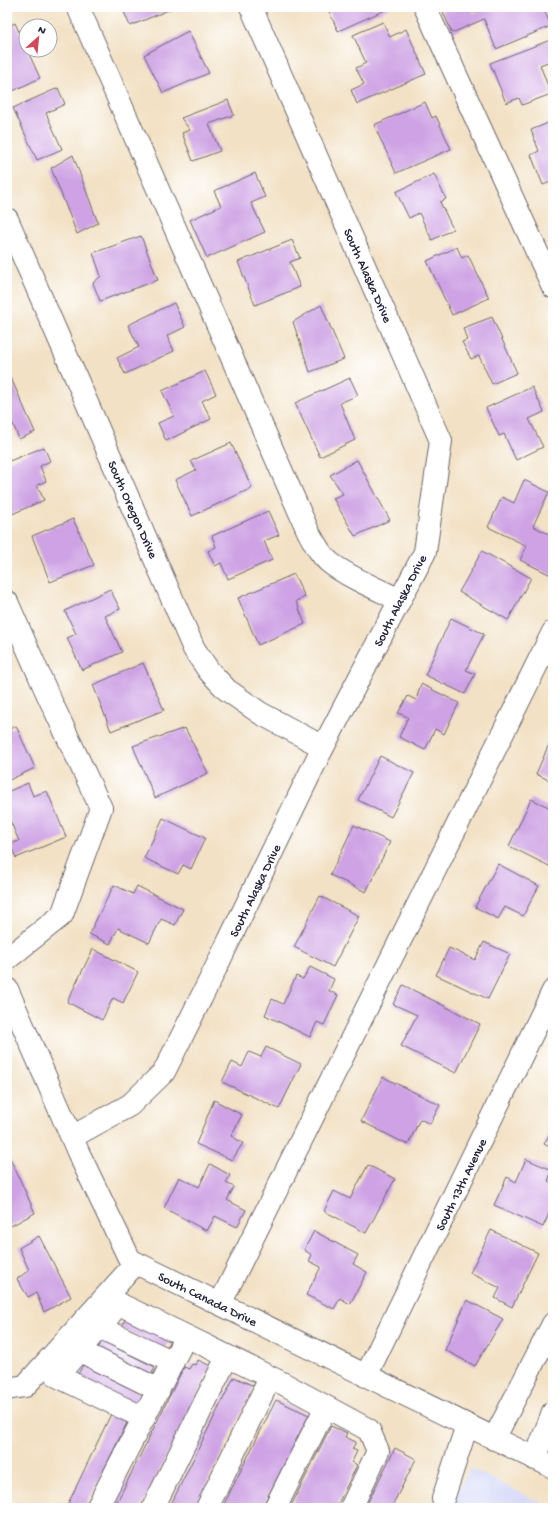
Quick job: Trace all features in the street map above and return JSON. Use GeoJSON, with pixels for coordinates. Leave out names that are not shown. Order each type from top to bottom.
{"type":"FeatureCollection","features":[{"type":"Feature","properties":{"kind":"street"},"geometry":{"type":"LineString","coordinates":[[78,7],[308,531],[316,546],[329,562],[348,574],[400,600]]}},
{"type":"Feature","properties":{"kind":"street","name":"South Alaska Drive"},"geometry":{"type":"LineString","coordinates":[[72,1137],[130,1105],[164,1072],[323,747],[425,552],[441,440],[251,7]]}},
{"type":"Feature","properties":{"kind":"street"},"geometry":{"type":"LineString","coordinates":[[425,7],[553,288]]}},
{"type":"Feature","properties":{"kind":"street","name":"South Oregon Drive"},"geometry":{"type":"LineString","coordinates":[[7,219],[194,648],[209,671],[227,690],[260,713],[323,747]]}},
{"type":"Feature","properties":{"kind":"street"},"geometry":{"type":"LineString","coordinates":[[7,602],[47,693],[101,808],[62,915],[7,960]]}},
{"type":"Feature","properties":{"kind":"street"},"geometry":{"type":"LineString","coordinates":[[220,1304],[553,632]]}},
{"type":"Feature","properties":{"kind":"street","name":"South Canada Drive"},"geometry":{"type":"LineString","coordinates":[[7,989],[72,1137],[130,1260],[544,1463]]}},
{"type":"Feature","properties":{"kind":"street","name":"South 13th Avenue"},"geometry":{"type":"LineString","coordinates":[[366,1376],[553,992]]}},
{"type":"Feature","properties":{"kind":"street"},"geometry":{"type":"LineString","coordinates":[[7,1389],[25,1386],[136,1263]]}},
{"type":"Feature","properties":{"kind":"street"},"geometry":{"type":"LineString","coordinates":[[144,1418],[57,1376],[119,1304],[326,1406],[370,1430],[378,1451],[351,1508]]}},
{"type":"Feature","properties":{"kind":"street"},"geometry":{"type":"LineString","coordinates":[[494,1439],[553,1324]]}},
{"type":"Feature","properties":{"kind":"street"},"geometry":{"type":"LineString","coordinates":[[99,1327],[173,1362]]}},
{"type":"Feature","properties":{"kind":"street"},"geometry":{"type":"LineString","coordinates":[[97,1508],[186,1336]]}},
{"type":"Feature","properties":{"kind":"street"},"geometry":{"type":"LineString","coordinates":[[78,1350],[159,1390]]}},
{"type":"Feature","properties":{"kind":"street"},"geometry":{"type":"LineString","coordinates":[[153,1508],[227,1357]]}},
{"type":"Feature","properties":{"kind":"street"},"geometry":{"type":"LineString","coordinates":[[207,1508],[270,1378]]}},
{"type":"Feature","properties":{"kind":"street"},"geometry":{"type":"LineString","coordinates":[[275,1508],[326,1406]]}},
{"type":"Feature","properties":{"kind":"street"},"geometry":{"type":"LineString","coordinates":[[544,1463],[553,1412]]}},
{"type":"Feature","properties":{"kind":"street"},"geometry":{"type":"LineString","coordinates":[[443,1499],[467,1425]]}},
{"type":"Feature","properties":{"kind":"shaded area"},"geometry":{"type":"Polygon","coordinates":[[[470,1468],[552,1508],[449,1508],[470,1468]]]}},
{"type":"Feature","properties":{"kind":"building"},"geometry":{"type":"Polygon","coordinates":[[[122,7],[176,7],[130,26],[122,7]]]}},
{"type":"Feature","properties":{"kind":"building"},"geometry":{"type":"Polygon","coordinates":[[[327,7],[392,7],[338,31],[327,7]]]}},
{"type":"Feature","properties":{"kind":"building"},"geometry":{"type":"Polygon","coordinates":[[[441,7],[472,7],[474,13],[483,9],[482,7],[543,7],[551,26],[496,49],[484,19],[452,33],[441,7]]]}},
{"type":"Feature","properties":{"kind":"building"},"geometry":{"type":"Polygon","coordinates":[[[383,22],[390,37],[406,29],[426,74],[357,104],[351,90],[364,84],[356,68],[366,63],[353,35],[383,22]]]}},
{"type":"Feature","properties":{"kind":"building"},"geometry":{"type":"Polygon","coordinates":[[[15,23],[18,30],[18,58],[31,58],[40,78],[13,91],[7,81],[7,27],[15,23]]]}},
{"type":"Feature","properties":{"kind":"building"},"geometry":{"type":"Polygon","coordinates":[[[188,31],[209,73],[163,93],[144,55],[188,31]]]}},
{"type":"Feature","properties":{"kind":"building"},"geometry":{"type":"Polygon","coordinates":[[[553,39],[553,60],[540,65],[551,94],[522,105],[519,98],[506,103],[490,63],[553,39]]]}},
{"type":"Feature","properties":{"kind":"building"},"geometry":{"type":"Polygon","coordinates":[[[58,88],[65,104],[46,113],[62,149],[37,160],[13,108],[58,88]]]}},
{"type":"Feature","properties":{"kind":"building"},"geometry":{"type":"Polygon","coordinates":[[[228,100],[234,115],[209,124],[220,151],[193,161],[182,133],[190,130],[181,118],[228,100]]]}},
{"type":"Feature","properties":{"kind":"building"},"geometry":{"type":"Polygon","coordinates":[[[425,102],[432,118],[436,116],[451,149],[396,173],[374,125],[425,102]]]}},
{"type":"Feature","properties":{"kind":"building"},"geometry":{"type":"Polygon","coordinates":[[[553,121],[553,181],[543,185],[531,155],[539,151],[531,130],[553,121]]]}},
{"type":"Feature","properties":{"kind":"building"},"geometry":{"type":"Polygon","coordinates":[[[73,155],[98,223],[77,234],[51,168],[73,155]]]}},
{"type":"Feature","properties":{"kind":"building"},"geometry":{"type":"Polygon","coordinates":[[[255,173],[265,197],[251,203],[265,232],[207,258],[190,220],[221,206],[214,191],[255,173]]]}},
{"type":"Feature","properties":{"kind":"building"},"geometry":{"type":"Polygon","coordinates":[[[434,174],[446,199],[440,202],[453,229],[432,240],[419,213],[409,218],[396,192],[434,174]]]}},
{"type":"Feature","properties":{"kind":"building"},"geometry":{"type":"Polygon","coordinates":[[[141,236],[158,280],[100,301],[93,283],[101,276],[93,253],[141,236]]]}},
{"type":"Feature","properties":{"kind":"building"},"geometry":{"type":"Polygon","coordinates":[[[292,240],[300,258],[290,262],[300,287],[255,305],[238,262],[292,240]]]}},
{"type":"Feature","properties":{"kind":"building"},"geometry":{"type":"Polygon","coordinates":[[[457,247],[462,258],[468,255],[489,298],[452,315],[427,261],[457,247]]]}},
{"type":"Feature","properties":{"kind":"building"},"geometry":{"type":"Polygon","coordinates":[[[174,303],[185,327],[167,336],[174,351],[125,374],[117,358],[139,347],[128,325],[174,303]]]}},
{"type":"Feature","properties":{"kind":"building"},"geometry":{"type":"Polygon","coordinates":[[[321,305],[344,359],[310,372],[293,322],[321,305]]]}},
{"type":"Feature","properties":{"kind":"building"},"geometry":{"type":"Polygon","coordinates":[[[492,317],[517,373],[492,384],[479,356],[471,359],[462,342],[467,340],[463,328],[492,317]]]}},
{"type":"Feature","properties":{"kind":"building"},"geometry":{"type":"Polygon","coordinates":[[[205,371],[216,394],[202,401],[211,419],[166,441],[158,423],[174,416],[162,391],[205,371]]]}},
{"type":"Feature","properties":{"kind":"building"},"geometry":{"type":"Polygon","coordinates":[[[11,378],[35,432],[19,439],[13,424],[7,427],[7,379],[11,378]]]}},
{"type":"Feature","properties":{"kind":"building"},"geometry":{"type":"Polygon","coordinates":[[[350,378],[358,395],[340,403],[355,440],[320,457],[295,403],[350,378]]]}},
{"type":"Feature","properties":{"kind":"building"},"geometry":{"type":"Polygon","coordinates":[[[532,387],[544,412],[529,419],[543,447],[516,460],[504,434],[499,436],[486,408],[532,387]]]}},
{"type":"Feature","properties":{"kind":"building"},"geometry":{"type":"Polygon","coordinates":[[[231,443],[252,488],[192,516],[175,480],[196,470],[191,461],[231,443]]]}},
{"type":"Feature","properties":{"kind":"building"},"geometry":{"type":"Polygon","coordinates":[[[44,447],[50,461],[40,466],[46,481],[37,485],[44,500],[10,515],[7,507],[7,462],[44,447]]]}},
{"type":"Feature","properties":{"kind":"building"},"geometry":{"type":"Polygon","coordinates":[[[357,460],[390,520],[355,536],[333,498],[343,494],[330,475],[357,460]]]}},
{"type":"Feature","properties":{"kind":"building"},"geometry":{"type":"Polygon","coordinates":[[[524,480],[549,492],[533,526],[553,536],[553,576],[520,560],[527,546],[488,527],[502,497],[514,503],[524,480]]]}},
{"type":"Feature","properties":{"kind":"building"},"geometry":{"type":"Polygon","coordinates":[[[268,511],[279,535],[264,541],[272,560],[228,579],[221,563],[215,566],[208,551],[216,547],[212,536],[268,511]]]}},
{"type":"Feature","properties":{"kind":"building"},"geometry":{"type":"Polygon","coordinates":[[[73,519],[94,565],[50,582],[32,536],[73,519]]]}},
{"type":"Feature","properties":{"kind":"building"},"geometry":{"type":"Polygon","coordinates":[[[482,551],[531,578],[508,620],[459,592],[482,551]]]}},
{"type":"Feature","properties":{"kind":"building"},"geometry":{"type":"Polygon","coordinates":[[[294,574],[305,597],[296,601],[305,624],[258,645],[238,598],[294,574]]]}},
{"type":"Feature","properties":{"kind":"building"},"geometry":{"type":"Polygon","coordinates":[[[110,589],[120,609],[105,616],[122,652],[82,670],[67,638],[76,634],[65,611],[110,589]]]}},
{"type":"Feature","properties":{"kind":"building"},"geometry":{"type":"Polygon","coordinates":[[[451,618],[484,634],[466,670],[475,674],[465,694],[425,675],[451,618]]]}},
{"type":"Feature","properties":{"kind":"building"},"geometry":{"type":"Polygon","coordinates":[[[143,663],[164,710],[111,731],[93,685],[143,663]]]}},
{"type":"Feature","properties":{"kind":"building"},"geometry":{"type":"Polygon","coordinates":[[[421,684],[459,703],[444,734],[435,729],[425,750],[399,737],[408,717],[398,713],[408,696],[416,700],[421,684]]]}},
{"type":"Feature","properties":{"kind":"building"},"geometry":{"type":"Polygon","coordinates":[[[16,726],[35,768],[7,781],[7,730],[16,726]]]}},
{"type":"Feature","properties":{"kind":"building"},"geometry":{"type":"Polygon","coordinates":[[[185,728],[208,773],[155,798],[133,746],[185,728]]]}},
{"type":"Feature","properties":{"kind":"building"},"geometry":{"type":"Polygon","coordinates":[[[553,735],[553,782],[536,774],[553,735]]]}},
{"type":"Feature","properties":{"kind":"building"},"geometry":{"type":"Polygon","coordinates":[[[380,756],[414,773],[391,817],[358,800],[380,756]]]}},
{"type":"Feature","properties":{"kind":"building"},"geometry":{"type":"Polygon","coordinates":[[[28,783],[33,796],[47,791],[66,837],[16,858],[10,844],[19,841],[9,818],[7,819],[7,792],[28,783]]]}},
{"type":"Feature","properties":{"kind":"building"},"geometry":{"type":"Polygon","coordinates":[[[531,799],[553,809],[553,858],[549,866],[509,846],[531,799]]]}},
{"type":"Feature","properties":{"kind":"building"},"geometry":{"type":"Polygon","coordinates":[[[163,818],[205,838],[191,869],[183,865],[178,874],[144,858],[163,818]]]}},
{"type":"Feature","properties":{"kind":"building"},"geometry":{"type":"Polygon","coordinates":[[[354,825],[390,842],[366,892],[330,875],[354,825]]]}},
{"type":"Feature","properties":{"kind":"building"},"geometry":{"type":"Polygon","coordinates":[[[498,864],[539,886],[523,916],[505,907],[498,919],[475,907],[498,864]]]}},
{"type":"Feature","properties":{"kind":"building"},"geometry":{"type":"Polygon","coordinates":[[[114,885],[133,894],[137,886],[183,909],[175,925],[161,919],[149,943],[118,928],[110,944],[89,934],[114,885]]]}},
{"type":"Feature","properties":{"kind":"building"},"geometry":{"type":"Polygon","coordinates":[[[320,896],[359,916],[333,967],[294,947],[320,896]]]}},
{"type":"Feature","properties":{"kind":"building"},"geometry":{"type":"Polygon","coordinates":[[[484,942],[510,954],[488,999],[436,975],[449,948],[475,960],[484,942]]]}},
{"type":"Feature","properties":{"kind":"building"},"geometry":{"type":"Polygon","coordinates":[[[93,949],[138,972],[123,1003],[113,998],[102,1020],[67,1002],[93,949]]]}},
{"type":"Feature","properties":{"kind":"building"},"geometry":{"type":"Polygon","coordinates":[[[310,967],[334,979],[329,991],[338,995],[324,1025],[317,1022],[310,1037],[265,1015],[272,999],[283,1004],[296,976],[303,979],[310,967]]]}},
{"type":"Feature","properties":{"kind":"building"},"geometry":{"type":"Polygon","coordinates":[[[403,985],[480,1024],[456,1073],[401,1046],[417,1015],[393,1004],[403,985]]]}},
{"type":"Feature","properties":{"kind":"building"},"geometry":{"type":"Polygon","coordinates":[[[266,1047],[301,1064],[279,1109],[222,1082],[232,1062],[242,1067],[249,1052],[261,1057],[266,1047]]]}},
{"type":"Feature","properties":{"kind":"building"},"geometry":{"type":"Polygon","coordinates":[[[383,1077],[440,1105],[430,1124],[420,1119],[408,1145],[361,1121],[383,1077]]]}},
{"type":"Feature","properties":{"kind":"building"},"geometry":{"type":"Polygon","coordinates":[[[214,1100],[242,1115],[231,1136],[243,1143],[232,1160],[196,1144],[214,1100]]]}},
{"type":"Feature","properties":{"kind":"building"},"geometry":{"type":"Polygon","coordinates":[[[553,1128],[553,1149],[544,1144],[553,1128]]]}},
{"type":"Feature","properties":{"kind":"building"},"geometry":{"type":"Polygon","coordinates":[[[526,1159],[552,1170],[548,1181],[553,1184],[553,1205],[543,1227],[494,1205],[507,1177],[516,1182],[526,1159]]]}},
{"type":"Feature","properties":{"kind":"building"},"geometry":{"type":"Polygon","coordinates":[[[11,1160],[35,1213],[7,1228],[7,1162],[11,1160]]]}},
{"type":"Feature","properties":{"kind":"building"},"geometry":{"type":"Polygon","coordinates":[[[210,1164],[230,1175],[226,1183],[234,1187],[227,1200],[246,1210],[237,1227],[215,1216],[207,1231],[164,1208],[179,1177],[199,1187],[210,1164]]]}},
{"type":"Feature","properties":{"kind":"building"},"geometry":{"type":"Polygon","coordinates":[[[368,1165],[395,1179],[366,1233],[324,1211],[334,1191],[350,1199],[368,1165]]]}},
{"type":"Feature","properties":{"kind":"building"},"geometry":{"type":"Polygon","coordinates":[[[491,1230],[538,1253],[512,1307],[495,1298],[500,1288],[470,1273],[491,1230]]]}},
{"type":"Feature","properties":{"kind":"building"},"geometry":{"type":"Polygon","coordinates":[[[314,1231],[358,1255],[353,1264],[367,1272],[350,1304],[340,1298],[334,1309],[306,1295],[321,1267],[309,1261],[312,1255],[304,1250],[314,1231]]]}},
{"type":"Feature","properties":{"kind":"building"},"geometry":{"type":"Polygon","coordinates":[[[39,1236],[71,1297],[44,1312],[36,1293],[28,1297],[17,1279],[29,1270],[19,1248],[39,1236]]]}},
{"type":"Feature","properties":{"kind":"building"},"geometry":{"type":"Polygon","coordinates":[[[467,1300],[503,1319],[475,1366],[445,1350],[467,1300]]]}},
{"type":"Feature","properties":{"kind":"building"},"geometry":{"type":"Polygon","coordinates":[[[126,1317],[171,1338],[165,1350],[121,1329],[126,1317]]]}},
{"type":"Feature","properties":{"kind":"building"},"geometry":{"type":"Polygon","coordinates":[[[102,1341],[155,1367],[150,1377],[97,1350],[102,1341]]]}},
{"type":"Feature","properties":{"kind":"building"},"geometry":{"type":"Polygon","coordinates":[[[198,1360],[211,1366],[141,1508],[114,1508],[184,1367],[189,1369],[192,1364],[196,1365],[198,1360]]]}},
{"type":"Feature","properties":{"kind":"building"},"geometry":{"type":"Polygon","coordinates":[[[83,1365],[144,1395],[138,1406],[77,1376],[83,1365]]]}},
{"type":"Feature","properties":{"kind":"building"},"geometry":{"type":"Polygon","coordinates":[[[234,1377],[254,1386],[195,1508],[169,1508],[234,1377]]]}},
{"type":"Feature","properties":{"kind":"building"},"geometry":{"type":"Polygon","coordinates":[[[276,1400],[309,1415],[262,1508],[222,1508],[276,1400]]]}},
{"type":"Feature","properties":{"kind":"building"},"geometry":{"type":"Polygon","coordinates":[[[111,1414],[127,1423],[85,1508],[66,1508],[111,1414]]]}},
{"type":"Feature","properties":{"kind":"building"},"geometry":{"type":"Polygon","coordinates":[[[331,1426],[347,1433],[345,1437],[356,1442],[352,1449],[357,1451],[352,1462],[357,1465],[336,1508],[290,1508],[331,1426]]]}},
{"type":"Feature","properties":{"kind":"building"},"geometry":{"type":"Polygon","coordinates":[[[395,1448],[416,1459],[391,1508],[365,1508],[395,1448]]]}}]}
